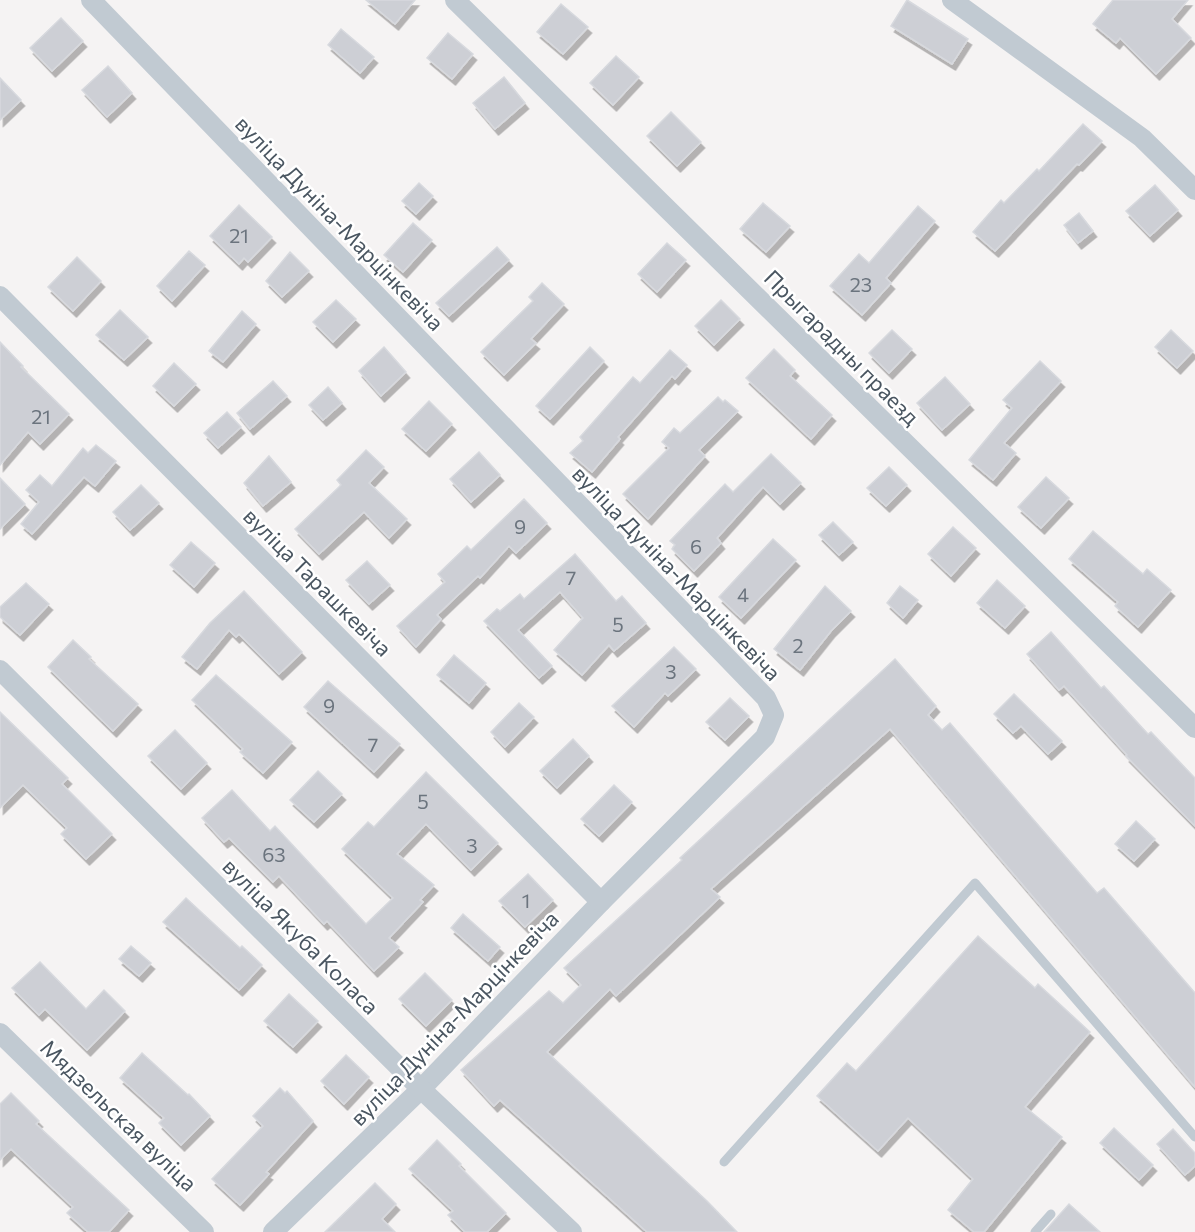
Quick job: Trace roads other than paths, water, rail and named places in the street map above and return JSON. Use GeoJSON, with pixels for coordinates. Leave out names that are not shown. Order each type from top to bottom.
{"type":"FeatureCollection","features":[{"type":"Feature","properties":{"kind":"street","name":"вуліца Дуніна-Марцінкевіча"},"geometry":{"type":"LineString","coordinates":[[91,0],[766,698],[774,715],[765,737],[421,1089],[273,1232]]}},
{"type":"Feature","properties":{"kind":"street","name":"Прыгарадны праезд"},"geometry":{"type":"LineString","coordinates":[[455,0],[1195,728]]}},
{"type":"Feature","properties":{"kind":"street"},"geometry":{"type":"LineString","coordinates":[[952,0],[1142,138],[1195,190]]}},
{"type":"Feature","properties":{"kind":"street","name":"вуліца Тарашкевіча"},"geometry":{"type":"LineString","coordinates":[[0,297],[602,902]]}},
{"type":"Feature","properties":{"kind":"street","name":"вуліца Якуба Коласа"},"geometry":{"type":"LineString","coordinates":[[0,670],[421,1089],[572,1232]]}},
{"type":"Feature","properties":{"kind":"street","name":"Мядзельская вуліца"},"geometry":{"type":"LineString","coordinates":[[0,1033],[204,1232]]}},
{"type":"Feature","properties":{"kind":"lane"},"geometry":{"type":"LineString","coordinates":[[724,1162],[975,883],[1195,1137]]}},
{"type":"Feature","properties":{"kind":"lane"},"geometry":{"type":"LineString","coordinates":[[1035,1232],[1051,1214]]}}]}
